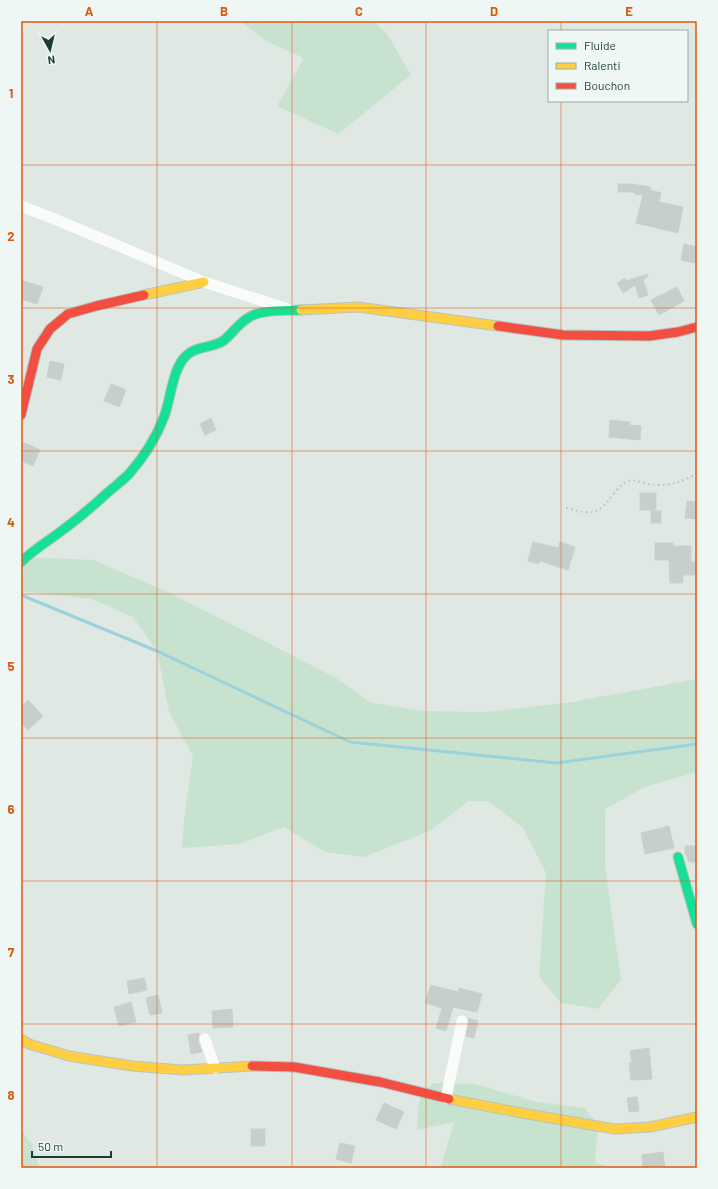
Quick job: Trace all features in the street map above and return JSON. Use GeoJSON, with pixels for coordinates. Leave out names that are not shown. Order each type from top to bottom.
{"type":"FeatureCollection","features":[{"type":"Feature","properties":{"kind":"street"},"geometry":{"type":"LineString","coordinates":[[23,207],[204,282],[292,310]]}},
{"type":"Feature","properties":{"kind":"street"},"geometry":{"type":"LineString","coordinates":[[21,415],[37,349],[50,329],[68,314],[96,306],[204,282]]}},
{"type":"Feature","properties":{"kind":"street"},"geometry":{"type":"LineString","coordinates":[[21,562],[43,542],[63,530],[86,512],[126,477],[138,462],[150,444],[166,411],[182,361],[188,353],[196,349],[216,345],[229,338],[249,317],[260,312],[358,307],[563,335],[649,336],[678,332],[697,327]]}},
{"type":"Feature","properties":{"kind":"street"},"geometry":{"type":"LineString","coordinates":[[678,857],[697,924]]}},
{"type":"Feature","properties":{"kind":"street"},"geometry":{"type":"LineString","coordinates":[[446,1098],[462,1021]]}},
{"type":"Feature","properties":{"kind":"street"},"geometry":{"type":"LineString","coordinates":[[21,1039],[29,1044],[69,1056],[132,1066],[183,1070],[262,1065],[294,1067],[380,1082],[446,1098],[527,1114],[616,1129],[650,1127],[697,1117]]}},
{"type":"Feature","properties":{"kind":"street"},"geometry":{"type":"LineString","coordinates":[[205,1039],[215,1068]]}},
{"type":"Feature","properties":{"kind":"path"},"geometry":{"type":"LineString","coordinates":[[566,508],[592,513],[605,505],[618,488],[628,481],[635,480],[645,484],[665,486],[697,474]]}},
{"type":"Feature","properties":{"kind":"green space"},"geometry":{"type":"Polygon","coordinates":[[[240,21],[373,21],[387,34],[411,75],[338,134],[277,106],[304,58],[268,42],[240,21]]]}},
{"type":"Feature","properties":{"kind":"green space"},"geometry":{"type":"Polygon","coordinates":[[[21,557],[93,560],[172,594],[270,644],[336,678],[370,702],[422,711],[487,712],[572,702],[697,679],[697,772],[645,787],[605,809],[605,866],[621,980],[598,1009],[561,1003],[539,977],[546,873],[523,828],[488,801],[468,801],[430,831],[364,857],[325,852],[284,827],[239,844],[182,848],[185,811],[193,756],[169,712],[157,651],[133,617],[92,599],[21,591],[21,557]]]}},
{"type":"Feature","properties":{"kind":"green space"},"geometry":{"type":"Polygon","coordinates":[[[434,1083],[475,1084],[537,1102],[585,1108],[598,1126],[595,1163],[614,1168],[425,1168],[441,1167],[454,1122],[417,1130],[418,1108],[422,1092],[434,1083]]]}},
{"type":"Feature","properties":{"kind":"green space"},"geometry":{"type":"Polygon","coordinates":[[[21,1130],[31,1143],[40,1168],[21,1168],[21,1130]]]}},
{"type":"Feature","properties":{"kind":"building"},"geometry":{"type":"Polygon","coordinates":[[[618,184],[632,184],[650,187],[650,190],[661,193],[659,202],[683,207],[678,233],[636,223],[643,195],[635,194],[635,192],[618,192],[618,184]]]}},
{"type":"Feature","properties":{"kind":"building"},"geometry":{"type":"Polygon","coordinates":[[[684,244],[697,247],[695,263],[681,260],[684,244]]]}},
{"type":"Feature","properties":{"kind":"building"},"geometry":{"type":"Polygon","coordinates":[[[648,274],[648,276],[643,280],[648,295],[639,298],[635,285],[623,293],[617,283],[625,278],[626,281],[648,274]]]}},
{"type":"Feature","properties":{"kind":"building"},"geometry":{"type":"Polygon","coordinates":[[[21,280],[43,287],[37,304],[21,299],[21,280]]]}},
{"type":"Feature","properties":{"kind":"building"},"geometry":{"type":"Polygon","coordinates":[[[677,287],[684,301],[659,315],[651,300],[677,287]]]}},
{"type":"Feature","properties":{"kind":"building"},"geometry":{"type":"Polygon","coordinates":[[[50,361],[64,364],[61,380],[47,377],[50,361]]]}},
{"type":"Feature","properties":{"kind":"building"},"geometry":{"type":"Polygon","coordinates":[[[111,384],[126,390],[119,407],[104,401],[111,384]]]}},
{"type":"Feature","properties":{"kind":"building"},"geometry":{"type":"Polygon","coordinates":[[[211,418],[216,430],[205,435],[200,424],[211,418]]]}},
{"type":"Feature","properties":{"kind":"building"},"geometry":{"type":"Polygon","coordinates":[[[610,420],[630,422],[629,425],[641,426],[640,440],[609,437],[610,420]]]}},
{"type":"Feature","properties":{"kind":"building"},"geometry":{"type":"Polygon","coordinates":[[[21,441],[40,450],[33,466],[21,461],[21,441]]]}},
{"type":"Feature","properties":{"kind":"building"},"geometry":{"type":"Polygon","coordinates":[[[640,493],[656,493],[656,510],[640,510],[640,493]]]}},
{"type":"Feature","properties":{"kind":"building"},"geometry":{"type":"Polygon","coordinates":[[[687,501],[697,502],[697,519],[685,518],[687,501]]]}},
{"type":"Feature","properties":{"kind":"building"},"geometry":{"type":"Polygon","coordinates":[[[651,511],[661,511],[661,523],[651,523],[651,511]]]}},
{"type":"Feature","properties":{"kind":"building"},"geometry":{"type":"Polygon","coordinates":[[[533,542],[558,548],[560,542],[575,547],[568,570],[540,561],[539,564],[528,561],[533,542]]]}},
{"type":"Feature","properties":{"kind":"building"},"geometry":{"type":"Polygon","coordinates":[[[655,543],[673,543],[673,546],[691,546],[691,562],[697,562],[697,575],[683,575],[683,583],[670,583],[669,560],[655,560],[655,543]]]}},
{"type":"Feature","properties":{"kind":"building"},"geometry":{"type":"Polygon","coordinates":[[[28,700],[43,716],[28,730],[21,723],[21,707],[28,700]]]}},
{"type":"Feature","properties":{"kind":"building"},"geometry":{"type":"Polygon","coordinates":[[[669,826],[674,848],[645,854],[641,833],[669,826]]]}},
{"type":"Feature","properties":{"kind":"building"},"geometry":{"type":"Polygon","coordinates":[[[685,846],[697,846],[697,862],[689,862],[685,852],[685,846]]]}},
{"type":"Feature","properties":{"kind":"building"},"geometry":{"type":"Polygon","coordinates":[[[144,978],[147,990],[129,994],[127,981],[144,978]]]}},
{"type":"Feature","properties":{"kind":"building"},"geometry":{"type":"Polygon","coordinates":[[[431,985],[458,992],[459,988],[482,994],[477,1012],[453,1007],[446,1031],[436,1028],[442,1008],[425,1003],[431,985]]]}},
{"type":"Feature","properties":{"kind":"building"},"geometry":{"type":"Polygon","coordinates":[[[158,995],[162,1013],[150,1015],[146,998],[158,995]]]}},
{"type":"Feature","properties":{"kind":"building"},"geometry":{"type":"Polygon","coordinates":[[[131,1002],[136,1022],[119,1026],[114,1007],[131,1002]]]}},
{"type":"Feature","properties":{"kind":"building"},"geometry":{"type":"Polygon","coordinates":[[[232,1009],[233,1027],[213,1028],[212,1011],[232,1009]]]}},
{"type":"Feature","properties":{"kind":"building"},"geometry":{"type":"Polygon","coordinates":[[[468,1018],[478,1021],[474,1038],[466,1036],[469,1022],[468,1018]]]}},
{"type":"Feature","properties":{"kind":"building"},"geometry":{"type":"Polygon","coordinates":[[[199,1033],[198,1041],[202,1052],[191,1054],[188,1035],[199,1033]]]}},
{"type":"Feature","properties":{"kind":"building"},"geometry":{"type":"Polygon","coordinates":[[[649,1048],[652,1079],[631,1080],[629,1063],[632,1063],[630,1051],[649,1048]]]}},
{"type":"Feature","properties":{"kind":"building"},"geometry":{"type":"Polygon","coordinates":[[[637,1097],[639,1111],[629,1112],[627,1098],[637,1097]]]}},
{"type":"Feature","properties":{"kind":"building"},"geometry":{"type":"Polygon","coordinates":[[[384,1103],[404,1112],[396,1129],[376,1120],[384,1103]]]}},
{"type":"Feature","properties":{"kind":"building"},"geometry":{"type":"Polygon","coordinates":[[[251,1129],[265,1129],[265,1146],[251,1146],[251,1129]]]}},
{"type":"Feature","properties":{"kind":"building"},"geometry":{"type":"Polygon","coordinates":[[[340,1143],[355,1146],[351,1163],[336,1159],[340,1143]]]}},
{"type":"Feature","properties":{"kind":"building"},"geometry":{"type":"Polygon","coordinates":[[[663,1152],[665,1168],[643,1168],[642,1155],[663,1152]]]}},
{"type":"Feature","properties":{"kind":"waterway"},"geometry":{"type":"LineString","coordinates":[[21,595],[157,651],[350,742],[556,763],[697,744]]}},
{"type":"Feature","properties":{"kind":"traffic: fast"},"geometry":{"type":"LineString","coordinates":[[21,562],[86,512],[124,479],[134,468],[145,454],[161,425],[172,384],[178,368],[187,355],[199,348],[214,345],[223,341],[241,323],[253,315],[266,312],[301,310]]}},
{"type":"Feature","properties":{"kind":"traffic: fast"},"geometry":{"type":"LineString","coordinates":[[678,857],[697,924]]}},
{"type":"Feature","properties":{"kind":"traffic: slow"},"geometry":{"type":"LineString","coordinates":[[144,295],[204,282]]}},
{"type":"Feature","properties":{"kind":"traffic: slow"},"geometry":{"type":"LineString","coordinates":[[301,310],[358,307],[498,326]]}},
{"type":"Feature","properties":{"kind":"traffic: slow"},"geometry":{"type":"LineString","coordinates":[[21,1039],[29,1044],[69,1056],[132,1066],[183,1070],[252,1066]]}},
{"type":"Feature","properties":{"kind":"traffic: slow"},"geometry":{"type":"LineString","coordinates":[[449,1099],[615,1129],[650,1127],[697,1117]]}},
{"type":"Feature","properties":{"kind":"traffic: jam"},"geometry":{"type":"LineString","coordinates":[[21,415],[37,349],[50,329],[68,314],[144,295]]}},
{"type":"Feature","properties":{"kind":"traffic: jam"},"geometry":{"type":"LineString","coordinates":[[498,326],[563,335],[649,336],[678,332],[697,327]]}},
{"type":"Feature","properties":{"kind":"traffic: jam"},"geometry":{"type":"LineString","coordinates":[[252,1066],[294,1067],[380,1082],[449,1099]]}}]}
